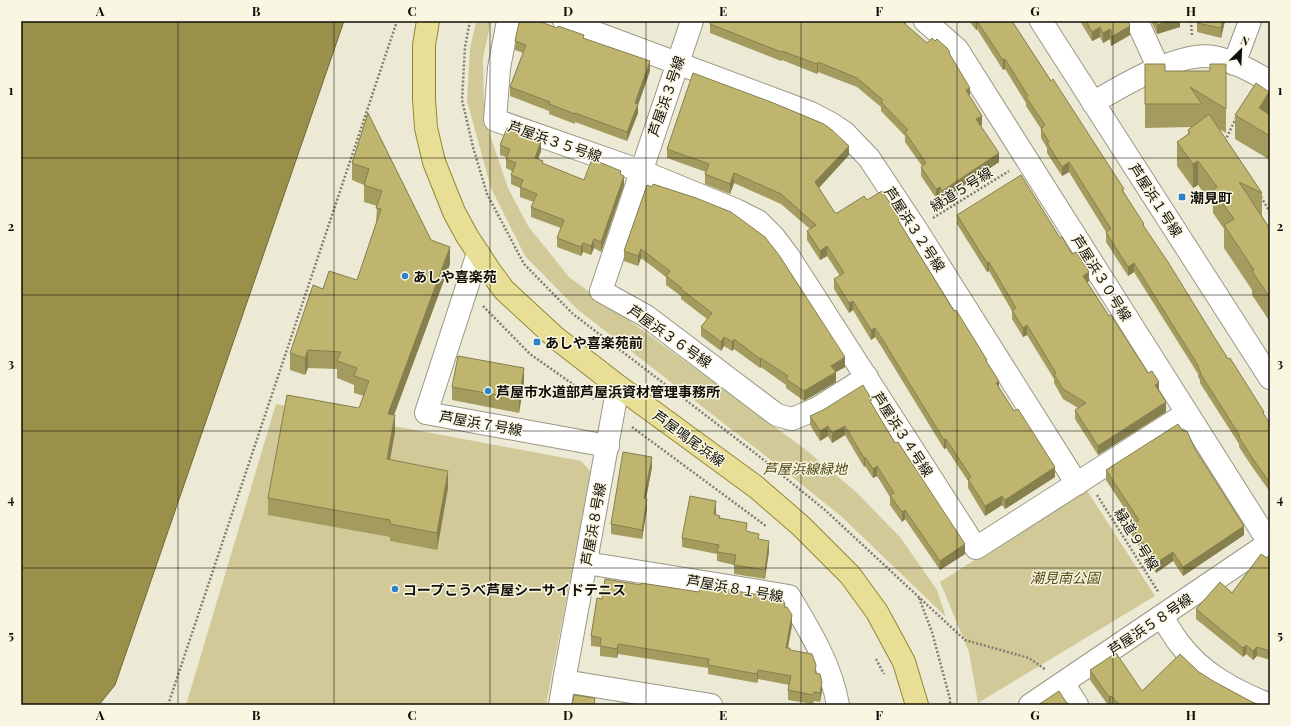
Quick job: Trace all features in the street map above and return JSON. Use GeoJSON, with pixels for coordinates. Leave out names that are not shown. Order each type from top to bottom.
{"type":"FeatureCollection","features":[{"type":"Feature","properties":{"kind":"main road","name":"芦屋鳴尾浜線"},"geometry":{"type":"LineString","coordinates":[[428,21],[424,45],[424,98],[426,128],[434,162],[454,212],[478,253],[504,290],[556,338],[618,386],[756,487],[802,526],[850,574],[877,612],[904,662],[917,705]]}},
{"type":"Feature","properties":{"kind":"street","name":"芦屋浜３５号線"},"geometry":{"type":"LineString","coordinates":[[508,21],[499,68],[495,120],[641,171]]}},
{"type":"Feature","properties":{"kind":"street","name":"芦屋浜３２号線"},"geometry":{"type":"LineString","coordinates":[[564,21],[811,113],[830,122],[846,133],[869,158],[1082,481]]}},
{"type":"Feature","properties":{"kind":"street","name":"芦屋浜３号線"},"geometry":{"type":"LineString","coordinates":[[641,171],[692,21]]}},
{"type":"Feature","properties":{"kind":"street","name":"芦屋浜３０号線"},"geometry":{"type":"LineString","coordinates":[[925,21],[956,49],[1270,543]]}},
{"type":"Feature","properties":{"kind":"street","name":"芦屋浜１号線"},"geometry":{"type":"LineString","coordinates":[[1041,21],[1270,378]]}},
{"type":"Feature","properties":{"kind":"street"},"geometry":{"type":"LineString","coordinates":[[1137,21],[1159,69]]}},
{"type":"Feature","properties":{"kind":"street"},"geometry":{"type":"LineString","coordinates":[[1234,64],[1250,21]]}},
{"type":"Feature","properties":{"kind":"street"},"geometry":{"type":"LineString","coordinates":[[1093,103],[1126,84],[1159,69],[1194,56],[1214,57],[1258,74],[1270,82]]}},
{"type":"Feature","properties":{"kind":"street","name":"芦屋浜３４号線"},"geometry":{"type":"LineString","coordinates":[[641,171],[736,210],[758,221],[774,237],[789,257],[867,377],[976,548],[1187,413]]}},
{"type":"Feature","properties":{"kind":"street","name":"芦屋浜３６号線"},"geometry":{"type":"LineString","coordinates":[[641,171],[601,290],[646,316],[777,415],[792,419],[816,409],[867,377]]}},
{"type":"Feature","properties":{"kind":"street","name":"芦屋浜７号線"},"geometry":{"type":"LineString","coordinates":[[478,253],[426,413],[608,446]]}},
{"type":"Feature","properties":{"kind":"street","name":"芦屋浜８号線"},"geometry":{"type":"LineString","coordinates":[[560,705],[618,386]]}},
{"type":"Feature","properties":{"kind":"street","name":"芦屋浜５８号線"},"geometry":{"type":"LineString","coordinates":[[1030,705],[1270,543]]}},
{"type":"Feature","properties":{"kind":"street","name":"芦屋浜８１号線"},"geometry":{"type":"LineString","coordinates":[[586,563],[789,596],[826,663],[838,705]]}},
{"type":"Feature","properties":{"kind":"street"},"geometry":{"type":"LineString","coordinates":[[1166,614],[1180,644],[1194,661],[1220,682],[1244,695],[1270,705]]}},
{"type":"Feature","properties":{"kind":"street"},"geometry":{"type":"LineString","coordinates":[[564,681],[711,705]]}},
{"type":"Feature","properties":{"kind":"street"},"geometry":{"type":"LineString","coordinates":[[1063,683],[1077,705]]}},
{"type":"Feature","properties":{"kind":"path"},"geometry":{"type":"LineString","coordinates":[[168,705],[397,21]]}},
{"type":"Feature","properties":{"kind":"path"},"geometry":{"type":"LineString","coordinates":[[470,21],[465,47],[462,100],[473,147],[487,194],[524,264],[573,314],[755,453],[825,510],[965,640],[1029,658],[1063,683]]}},
{"type":"Feature","properties":{"kind":"path"},"geometry":{"type":"LineString","coordinates":[[1229,147],[1225,141],[1238,114]]}},
{"type":"Feature","properties":{"kind":"path","name":"緑道５号線"},"geometry":{"type":"LineString","coordinates":[[916,229],[1027,160]]}},
{"type":"Feature","properties":{"kind":"path"},"geometry":{"type":"LineString","coordinates":[[1258,192],[1270,212]]}},
{"type":"Feature","properties":{"kind":"path"},"geometry":{"type":"LineString","coordinates":[[466,289],[530,354],[613,413],[767,527]]}},
{"type":"Feature","properties":{"kind":"path","name":"緑道９号線"},"geometry":{"type":"LineString","coordinates":[[1082,481],[1166,614]]}},
{"type":"Feature","properties":{"kind":"path"},"geometry":{"type":"LineString","coordinates":[[918,597],[932,632],[950,699],[950,705]]}},
{"type":"Feature","properties":{"kind":"path"},"geometry":{"type":"LineString","coordinates":[[873,653],[886,680]]}},
{"type":"Feature","properties":{"kind":"green space","name":"芦屋浜線緑地"},"geometry":{"type":"Polygon","coordinates":[[[476,21],[491,21],[483,58],[484,103],[491,138],[508,188],[528,226],[569,277],[806,450],[856,492],[900,537],[937,590],[946,617],[841,516],[577,309],[525,256],[491,188],[467,101],[470,49],[476,21]]]}},
{"type":"Feature","properties":{"kind":"green space","name":"コープこうべ芦屋シーサイドテニス"},"geometry":{"type":"Polygon","coordinates":[[[276,404],[581,461],[591,472],[546,705],[186,705],[276,404]]]}},
{"type":"Feature","properties":{"kind":"green space","name":"潮見南公園"},"geometry":{"type":"Polygon","coordinates":[[[1086,489],[1155,596],[978,703],[969,652],[940,582],[1086,489]]]}},
{"type":"Feature","properties":{"kind":"shaded area"},"geometry":{"type":"Polygon","coordinates":[[[21,21],[344,21],[115,685],[99,705],[21,705],[21,21]]]}},
{"type":"Feature","properties":{"kind":"building"},"geometry":{"type":"Polygon","coordinates":[[[520,21],[538,21],[557,28],[558,26],[584,35],[583,38],[650,61],[635,103],[638,104],[627,132],[549,104],[550,102],[510,87],[526,45],[515,41],[520,21]]]}},
{"type":"Feature","properties":{"kind":"building"},"geometry":{"type":"Polygon","coordinates":[[[711,21],[905,21],[904,23],[927,43],[932,38],[935,41],[937,39],[950,52],[949,53],[970,88],[966,90],[982,116],[976,119],[999,153],[942,191],[940,187],[936,189],[921,167],[926,163],[905,132],[908,130],[881,102],[883,100],[857,78],[818,62],[817,64],[782,51],[781,52],[710,24],[711,21]]]}},
{"type":"Feature","properties":{"kind":"building"},"geometry":{"type":"Polygon","coordinates":[[[977,21],[1012,21],[1051,81],[1053,79],[1124,189],[1122,190],[1144,224],[1143,225],[1168,262],[1228,359],[1230,358],[1270,424],[1270,483],[1239,437],[1240,436],[1200,373],[1199,367],[1134,263],[1128,267],[1106,232],[1111,229],[1069,162],[1062,167],[1047,143],[1049,142],[1041,129],[1045,125],[1026,97],[1028,96],[1005,59],[1003,60],[977,21]]]}},
{"type":"Feature","properties":{"kind":"building"},"geometry":{"type":"Polygon","coordinates":[[[1086,21],[1128,21],[1130,26],[1111,37],[1112,33],[1110,29],[1103,33],[1100,27],[1092,32],[1086,21]]]}},
{"type":"Feature","properties":{"kind":"building"},"geometry":{"type":"Polygon","coordinates":[[[1155,21],[1169,21],[1157,25],[1155,21]]]}},
{"type":"Feature","properties":{"kind":"building"},"geometry":{"type":"Polygon","coordinates":[[[1198,21],[1222,21],[1221,28],[1197,23],[1198,21]]]}},
{"type":"Feature","properties":{"kind":"building"},"geometry":{"type":"Polygon","coordinates":[[[1145,64],[1165,64],[1165,71],[1210,71],[1210,64],[1226,64],[1226,109],[1190,87],[1202,104],[1145,104],[1145,64]]]}},
{"type":"Feature","properties":{"kind":"building"},"geometry":{"type":"Polygon","coordinates":[[[693,73],[771,102],[824,124],[849,146],[815,182],[835,213],[864,196],[867,200],[882,191],[900,218],[898,220],[954,311],[956,310],[987,360],[986,361],[999,381],[996,383],[1014,411],[1018,409],[1055,467],[1005,500],[1002,496],[985,506],[968,479],[971,477],[946,439],[944,440],[881,337],[875,328],[871,330],[853,301],[849,303],[834,279],[844,273],[827,246],[820,251],[807,231],[816,225],[781,194],[734,173],[730,184],[705,174],[709,164],[667,149],[693,73]]]}},
{"type":"Feature","properties":{"kind":"building"},"geometry":{"type":"Polygon","coordinates":[[[1256,83],[1269,92],[1259,108],[1270,115],[1270,136],[1235,115],[1256,83]]]}},
{"type":"Feature","properties":{"kind":"building"},"geometry":{"type":"Polygon","coordinates":[[[368,113],[431,240],[450,247],[388,414],[395,415],[387,459],[448,471],[437,533],[390,524],[390,520],[268,498],[287,395],[359,408],[369,381],[354,376],[357,368],[337,361],[341,352],[308,350],[305,358],[290,353],[313,285],[323,289],[329,271],[357,280],[381,209],[376,208],[382,191],[364,185],[369,169],[352,163],[368,113]]]}},
{"type":"Feature","properties":{"kind":"building"},"geometry":{"type":"Polygon","coordinates":[[[1209,114],[1262,193],[1239,182],[1270,229],[1270,298],[1252,271],[1254,270],[1224,225],[1234,219],[1213,190],[1217,187],[1198,161],[1193,164],[1177,142],[1190,133],[1188,130],[1209,114]]]}},
{"type":"Feature","properties":{"kind":"building"},"geometry":{"type":"Polygon","coordinates":[[[507,128],[541,141],[535,158],[543,161],[542,163],[584,180],[592,159],[621,171],[620,174],[624,176],[601,242],[594,239],[591,246],[583,243],[581,247],[557,238],[564,220],[531,207],[537,194],[520,187],[523,180],[511,175],[516,163],[506,159],[510,149],[500,145],[507,128]]]}},
{"type":"Feature","properties":{"kind":"building"},"geometry":{"type":"Polygon","coordinates":[[[1021,175],[1060,238],[1062,237],[1072,254],[1076,252],[1089,272],[1083,276],[1109,316],[1111,315],[1148,373],[1152,371],[1159,382],[1155,385],[1166,402],[1098,446],[1075,410],[1086,403],[1063,389],[1054,374],[1056,373],[1027,325],[1023,328],[1012,310],[1016,308],[989,262],[987,263],[957,215],[1021,175]]]}},
{"type":"Feature","properties":{"kind":"building"},"geometry":{"type":"Polygon","coordinates":[[[653,184],[696,198],[731,212],[765,237],[779,255],[845,357],[831,366],[836,372],[804,391],[786,379],[788,376],[761,358],[760,359],[734,339],[732,342],[724,337],[721,342],[701,327],[712,313],[666,276],[670,271],[641,249],[638,256],[624,251],[647,185],[652,187],[653,184]]]}},
{"type":"Feature","properties":{"kind":"building"},"geometry":{"type":"Polygon","coordinates":[[[458,356],[524,368],[519,399],[452,387],[458,356]]]}},
{"type":"Feature","properties":{"kind":"building"},"geometry":{"type":"Polygon","coordinates":[[[863,385],[872,400],[870,401],[895,443],[898,442],[965,544],[940,561],[905,510],[902,512],[890,495],[894,493],[877,466],[873,469],[865,457],[864,458],[845,426],[832,433],[828,426],[820,431],[810,416],[823,410],[863,385]]]}},
{"type":"Feature","properties":{"kind":"building"},"geometry":{"type":"Polygon","coordinates":[[[1178,424],[1183,431],[1187,431],[1195,449],[1244,526],[1183,567],[1173,552],[1156,563],[1131,525],[1139,520],[1106,470],[1178,424]]]}},
{"type":"Feature","properties":{"kind":"building"},"geometry":{"type":"Polygon","coordinates":[[[623,452],[652,457],[644,498],[647,499],[642,530],[611,524],[623,452]]]}},
{"type":"Feature","properties":{"kind":"building"},"geometry":{"type":"Polygon","coordinates":[[[690,496],[716,501],[714,514],[720,516],[719,518],[747,523],[746,531],[759,534],[758,539],[769,541],[765,570],[734,565],[736,555],[717,552],[719,545],[682,538],[690,496]]]}},
{"type":"Feature","properties":{"kind":"building"},"geometry":{"type":"Polygon","coordinates":[[[1261,554],[1267,558],[1270,555],[1270,651],[1257,647],[1253,651],[1246,645],[1243,648],[1196,609],[1220,582],[1232,593],[1261,554]]]}},
{"type":"Feature","properties":{"kind":"building"},"geometry":{"type":"Polygon","coordinates":[[[605,579],[699,592],[700,585],[783,600],[785,604],[784,607],[787,607],[792,615],[786,648],[812,654],[816,665],[815,673],[820,674],[822,682],[820,693],[814,692],[813,695],[788,690],[791,676],[758,670],[757,674],[708,665],[709,659],[618,644],[617,649],[600,646],[601,638],[591,636],[597,598],[602,599],[605,579]]]}},
{"type":"Feature","properties":{"kind":"building"},"geometry":{"type":"Polygon","coordinates":[[[1116,653],[1142,691],[1180,654],[1199,672],[1213,681],[1260,705],[1120,705],[1111,696],[1109,697],[1090,670],[1116,653]]]}},
{"type":"Feature","properties":{"kind":"building"},"geometry":{"type":"Polygon","coordinates":[[[1059,691],[1066,702],[1070,705],[1038,705],[1059,691]]]}},
{"type":"Feature","properties":{"kind":"building"},"geometry":{"type":"Polygon","coordinates":[[[574,695],[595,698],[594,705],[572,705],[574,695]]]}},
{"type":"Feature","properties":{"kind":"place","name":"潮見町"},"geometry":{"type":"Point","coordinates":[1182,197]}},
{"type":"Feature","properties":{"kind":"place","name":"あしや喜楽苑"},"geometry":{"type":"Point","coordinates":[405,276]}},
{"type":"Feature","properties":{"kind":"place","name":"あしや喜楽苑前"},"geometry":{"type":"Point","coordinates":[537,342]}},
{"type":"Feature","properties":{"kind":"place","name":"芦屋市水道部芦屋浜資材管理事務所"},"geometry":{"type":"Point","coordinates":[488,391]}},
{"type":"Feature","properties":{"kind":"place","name":"コープこうべ芦屋シーサイドテニス"},"geometry":{"type":"Point","coordinates":[395,589]}}]}
